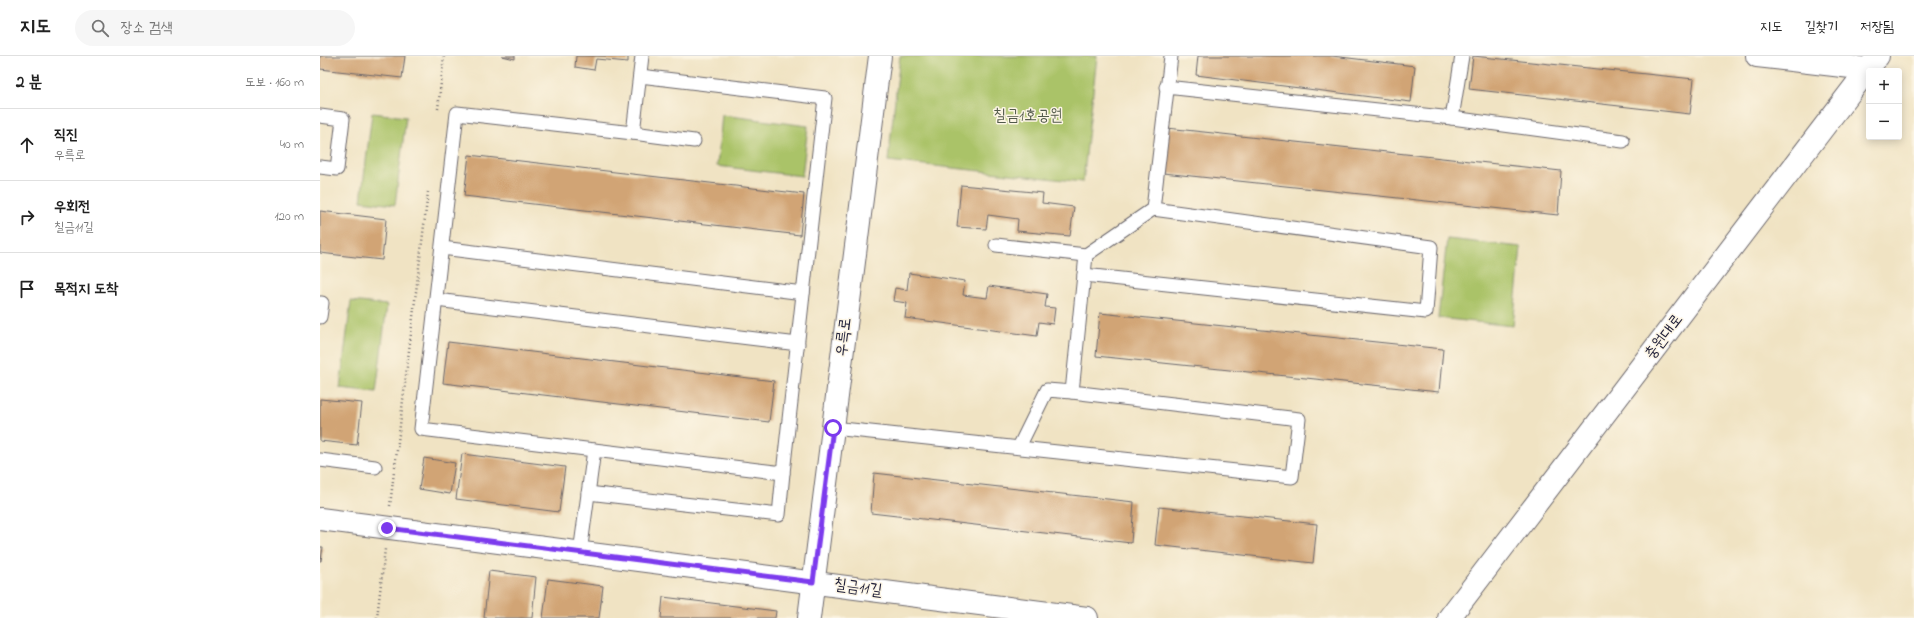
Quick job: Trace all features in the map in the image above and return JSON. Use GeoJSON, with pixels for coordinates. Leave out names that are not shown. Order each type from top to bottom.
{"type":"FeatureCollection","features":[{"type":"Feature","properties":{"kind":"street","name":"우륵로"},"geometry":{"type":"LineString","coordinates":[[809,618],[880,56]]}},
{"type":"Feature","properties":{"kind":"street"},"geometry":{"type":"LineString","coordinates":[[1757,56],[1873,63]]}},
{"type":"Feature","properties":{"kind":"street","name":"충원대로"},"geometry":{"type":"LineString","coordinates":[[1449,618],[1873,63]]}},
{"type":"Feature","properties":{"kind":"street","name":"칠금11길"},"geometry":{"type":"LineString","coordinates":[[320,520],[1087,618]]}},
{"type":"Feature","properties":{"kind":"lane"},"geometry":{"type":"LineString","coordinates":[[634,133],[642,56]]}},
{"type":"Feature","properties":{"kind":"lane"},"geometry":{"type":"LineString","coordinates":[[1153,209],[1166,87],[1171,56]]}},
{"type":"Feature","properties":{"kind":"lane"},"geometry":{"type":"LineString","coordinates":[[1452,118],[1462,56]]}},
{"type":"Feature","properties":{"kind":"lane"},"geometry":{"type":"LineString","coordinates":[[588,493],[779,516],[825,98],[640,76]]}},
{"type":"Feature","properties":{"kind":"lane"},"geometry":{"type":"LineString","coordinates":[[1166,87],[1452,118],[1623,141]]}},
{"type":"Feature","properties":{"kind":"lane"},"geometry":{"type":"LineString","coordinates":[[694,140],[456,113],[421,429],[783,473]]}},
{"type":"Feature","properties":{"kind":"lane"},"geometry":{"type":"LineString","coordinates":[[320,116],[343,119],[337,169],[320,167]]}},
{"type":"Feature","properties":{"kind":"lane"},"geometry":{"type":"LineString","coordinates":[[996,245],[1086,255],[1153,209],[1432,247],[1426,312],[1084,275]]}},
{"type":"Feature","properties":{"kind":"lane"},"geometry":{"type":"LineString","coordinates":[[442,248],[803,293]]}},
{"type":"Feature","properties":{"kind":"lane"},"geometry":{"type":"LineString","coordinates":[[1072,392],[1086,255]]}},
{"type":"Feature","properties":{"kind":"lane"},"geometry":{"type":"LineString","coordinates":[[436,300],[798,344]]}},
{"type":"Feature","properties":{"kind":"lane"},"geometry":{"type":"LineString","coordinates":[[320,302],[322,303],[320,317]]}},
{"type":"Feature","properties":{"kind":"lane"},"geometry":{"type":"LineString","coordinates":[[833,428],[1292,477],[1298,419],[1046,390],[1019,447]]}},
{"type":"Feature","properties":{"kind":"lane"},"geometry":{"type":"LineString","coordinates":[[580,553],[594,450]]}},
{"type":"Feature","properties":{"kind":"lane"},"geometry":{"type":"LineString","coordinates":[[320,460],[375,467]]}},
{"type":"Feature","properties":{"kind":"path"},"geometry":{"type":"LineString","coordinates":[[437,111],[444,56]]}},
{"type":"Feature","properties":{"kind":"path"},"geometry":{"type":"LineString","coordinates":[[377,618],[428,190]]}},
{"type":"Feature","properties":{"kind":"green space","name":"칠금1호공원"},"geometry":{"type":"Polygon","coordinates":[[[900,56],[1097,56],[1083,182],[888,161],[900,56]]]}},
{"type":"Feature","properties":{"kind":"green space"},"geometry":{"type":"Polygon","coordinates":[[[372,113],[406,117],[395,205],[361,201],[372,113]]]}},
{"type":"Feature","properties":{"kind":"green space"},"geometry":{"type":"Polygon","coordinates":[[[722,115],[808,126],[802,176],[717,166],[722,115]]]}},
{"type":"Feature","properties":{"kind":"green space"},"geometry":{"type":"Polygon","coordinates":[[[1447,239],[1521,247],[1513,326],[1438,318],[1447,239]]]}},
{"type":"Feature","properties":{"kind":"green space"},"geometry":{"type":"Polygon","coordinates":[[[351,301],[387,305],[376,392],[340,388],[351,301]]]}},
{"type":"Feature","properties":{"kind":"building"},"geometry":{"type":"Polygon","coordinates":[[[320,56],[405,56],[402,78],[320,69],[320,56]]]}},
{"type":"Feature","properties":{"kind":"building"},"geometry":{"type":"Polygon","coordinates":[[[502,56],[515,56],[515,59],[502,56]]]}},
{"type":"Feature","properties":{"kind":"building"},"geometry":{"type":"Polygon","coordinates":[[[576,56],[628,56],[628,62],[596,59],[594,70],[575,67],[576,56]]]}},
{"type":"Feature","properties":{"kind":"building"},"geometry":{"type":"Polygon","coordinates":[[[1198,56],[1332,56],[1415,66],[1411,102],[1196,75],[1198,56]]]}},
{"type":"Feature","properties":{"kind":"building"},"geometry":{"type":"Polygon","coordinates":[[[1473,56],[1694,79],[1690,114],[1469,89],[1473,56]]]}},
{"type":"Feature","properties":{"kind":"building"},"geometry":{"type":"Polygon","coordinates":[[[1167,128],[1561,171],[1558,215],[1163,173],[1167,128]]]}},
{"type":"Feature","properties":{"kind":"building"},"geometry":{"type":"Polygon","coordinates":[[[469,155],[804,194],[800,235],[464,196],[469,155]]]}},
{"type":"Feature","properties":{"kind":"building"},"geometry":{"type":"Polygon","coordinates":[[[961,185],[1043,193],[1042,203],[1074,207],[1070,236],[1017,231],[1018,219],[988,215],[986,229],[957,227],[961,185]]]}},
{"type":"Feature","properties":{"kind":"building"},"geometry":{"type":"Polygon","coordinates":[[[320,211],[386,219],[382,260],[320,253],[320,211]]]}},
{"type":"Feature","properties":{"kind":"building"},"geometry":{"type":"Polygon","coordinates":[[[909,273],[965,281],[963,295],[987,298],[989,286],[1047,294],[1045,307],[1055,308],[1053,324],[1039,322],[1037,336],[905,318],[907,303],[893,301],[895,288],[907,290],[909,273]]]}},
{"type":"Feature","properties":{"kind":"building"},"geometry":{"type":"Polygon","coordinates":[[[1100,313],[1443,349],[1439,392],[1096,356],[1100,313]]]}},
{"type":"Feature","properties":{"kind":"building"},"geometry":{"type":"Polygon","coordinates":[[[448,342],[774,381],[769,422],[443,383],[448,342]]]}},
{"type":"Feature","properties":{"kind":"building"},"geometry":{"type":"Polygon","coordinates":[[[320,399],[362,403],[357,445],[320,441],[320,399]]]}},
{"type":"Feature","properties":{"kind":"building"},"geometry":{"type":"Polygon","coordinates":[[[462,454],[565,467],[559,512],[456,499],[462,454]]]}},
{"type":"Feature","properties":{"kind":"building"},"geometry":{"type":"Polygon","coordinates":[[[424,458],[455,463],[450,494],[419,489],[424,458]]]}},
{"type":"Feature","properties":{"kind":"building"},"geometry":{"type":"Polygon","coordinates":[[[874,473],[1134,502],[1131,543],[871,513],[874,473]]]}},
{"type":"Feature","properties":{"kind":"building"},"geometry":{"type":"Polygon","coordinates":[[[1159,507],[1317,524],[1313,563],[1155,545],[1159,507]]]}},
{"type":"Feature","properties":{"kind":"building"},"geometry":{"type":"Polygon","coordinates":[[[320,547],[323,547],[321,561],[320,561],[320,547]]]}},
{"type":"Feature","properties":{"kind":"building"},"geometry":{"type":"Polygon","coordinates":[[[489,571],[536,577],[532,618],[484,618],[489,571]]]}},
{"type":"Feature","properties":{"kind":"building"},"geometry":{"type":"Polygon","coordinates":[[[548,579],[603,586],[599,618],[543,618],[548,579]]]}},
{"type":"Feature","properties":{"kind":"building"},"geometry":{"type":"Polygon","coordinates":[[[663,597],[776,611],[775,618],[661,618],[663,597]]]}},
{"type":"Feature","properties":{"kind":"route"},"geometry":{"type":"LineString","coordinates":[[387,528],[813,582],[833,428]]}}]}
